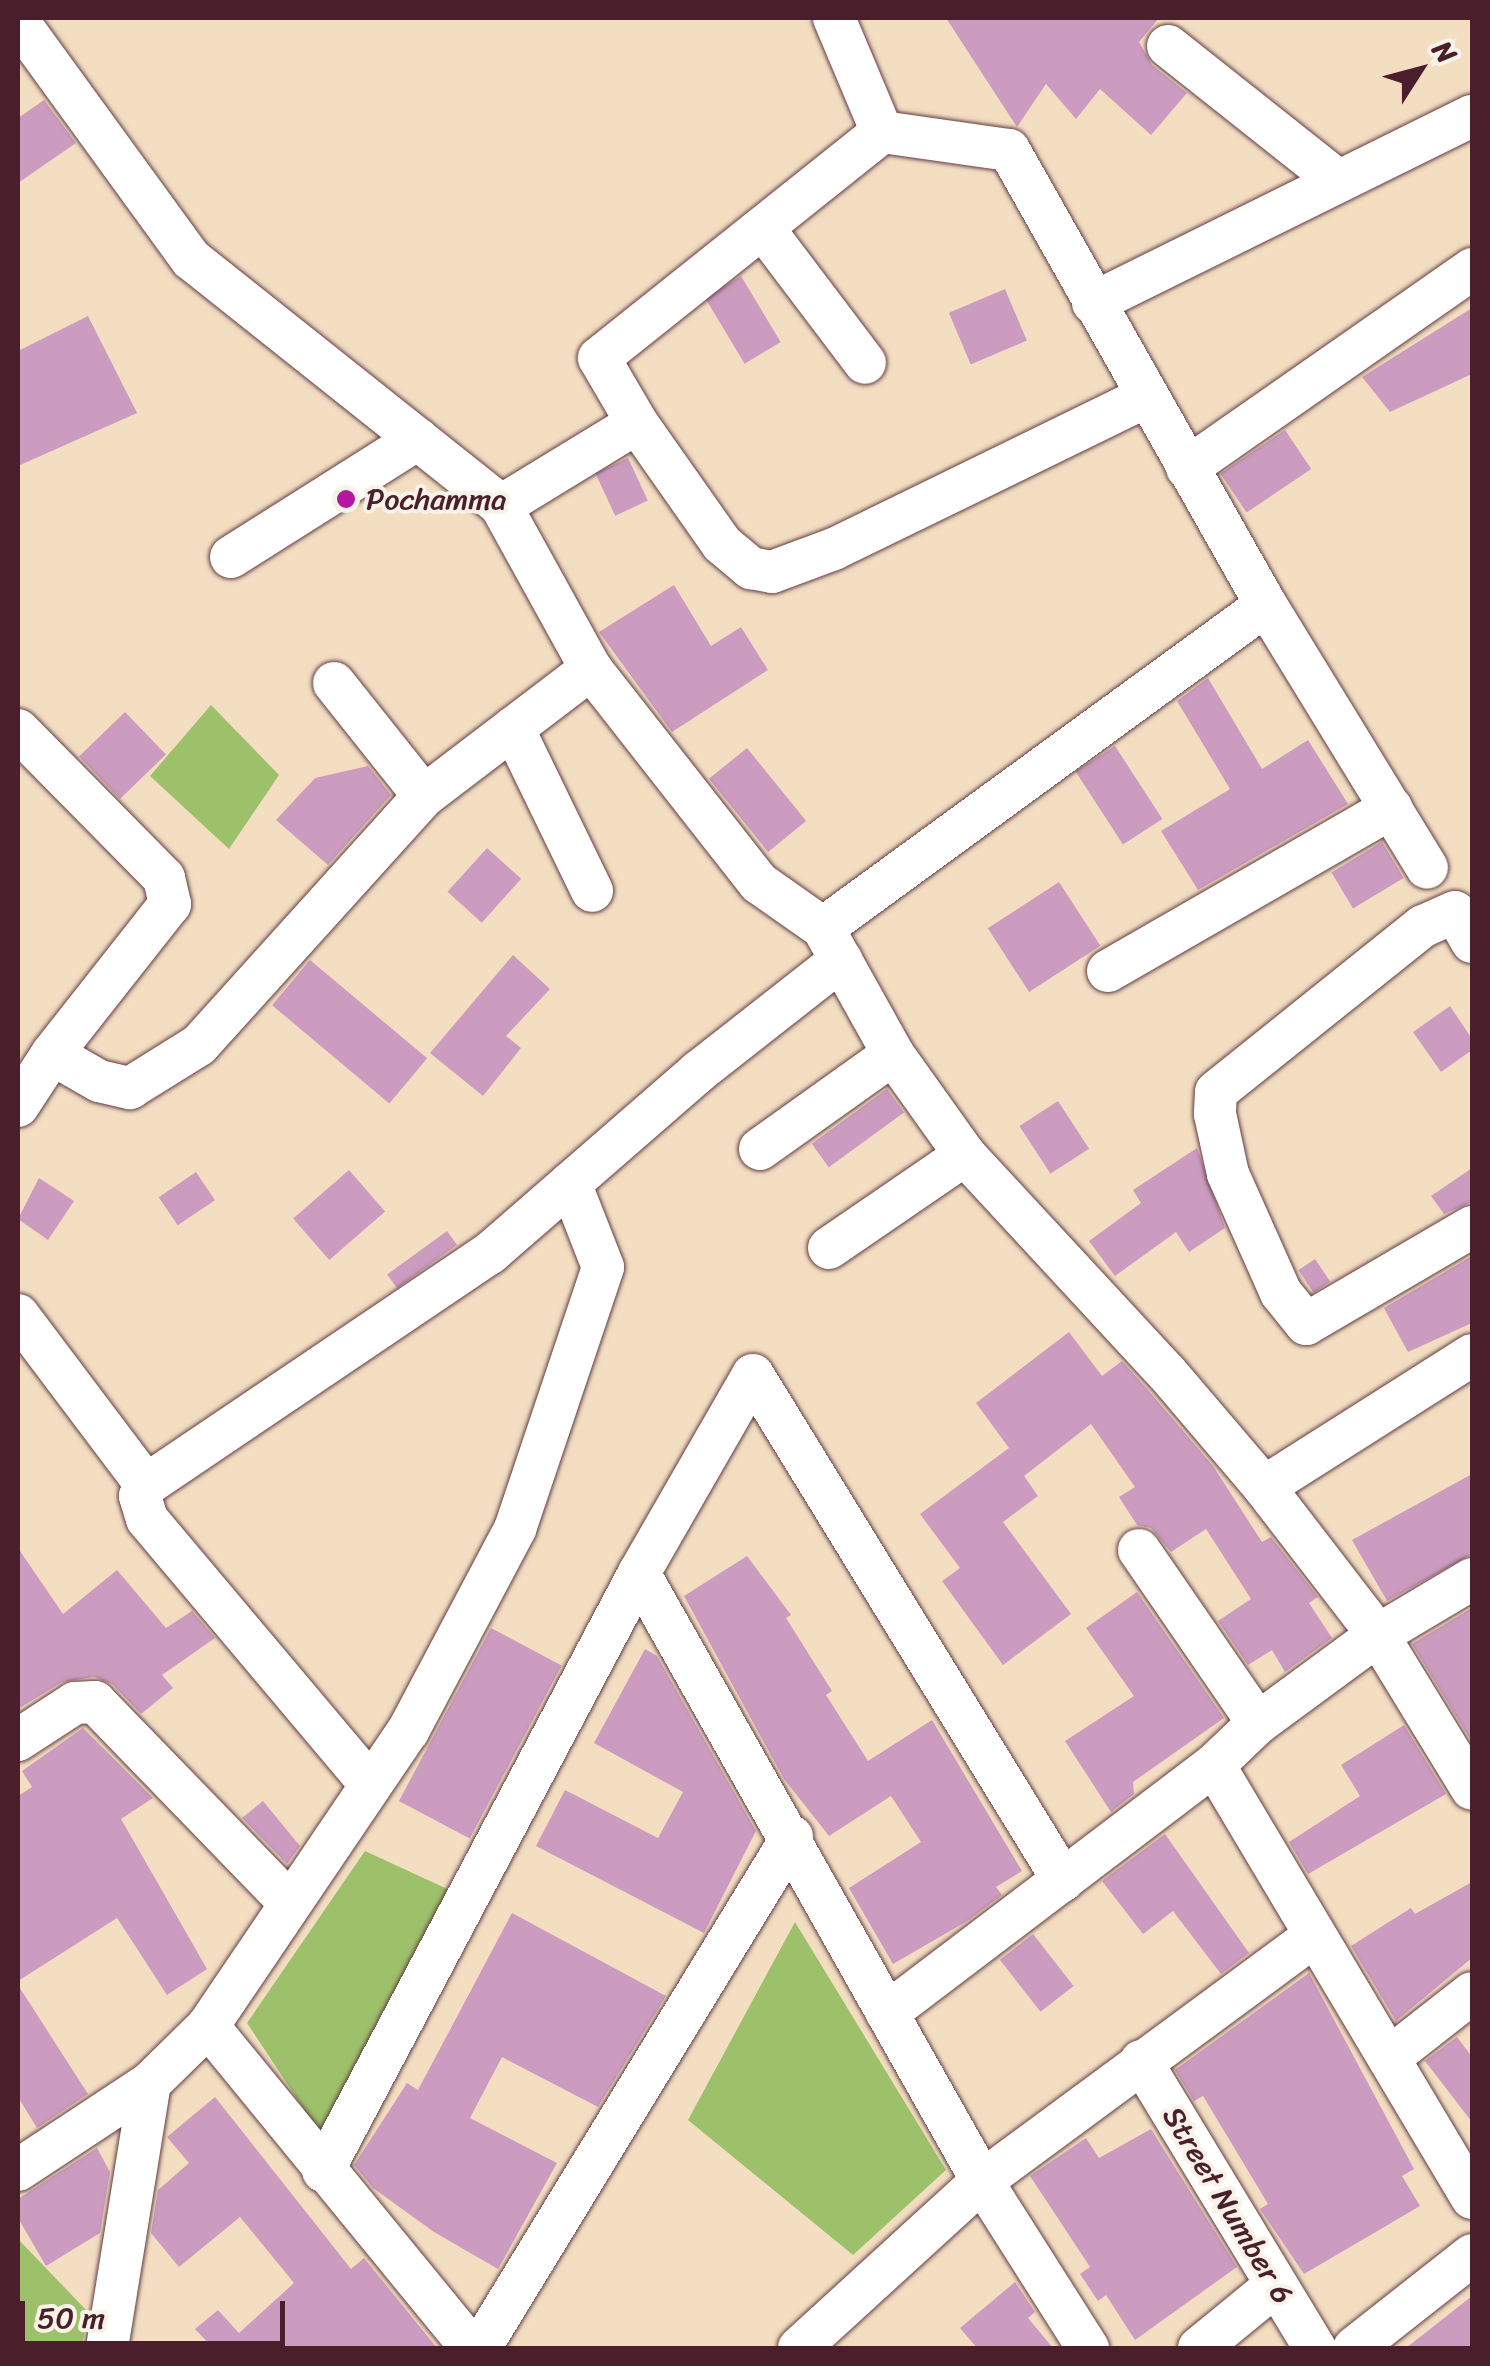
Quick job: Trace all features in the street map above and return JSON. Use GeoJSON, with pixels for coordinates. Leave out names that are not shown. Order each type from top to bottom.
{"type":"FeatureCollection","features":[{"type":"Feature","properties":{"kind":"street"},"geometry":{"type":"LineString","coordinates":[[834,18],[882,132]]}},
{"type":"Feature","properties":{"kind":"street"},"geometry":{"type":"LineString","coordinates":[[18,21],[191,259],[501,506],[591,669],[759,883],[832,944],[893,1054],[965,1155],[1264,1487],[1378,1634],[1472,1789]]}},
{"type":"Feature","properties":{"kind":"street"},"geometry":{"type":"LineString","coordinates":[[1168,46],[1337,180]]}},
{"type":"Feature","properties":{"kind":"street"},"geometry":{"type":"LineString","coordinates":[[1092,303],[1472,116]]}},
{"type":"Feature","properties":{"kind":"street"},"geometry":{"type":"LineString","coordinates":[[1146,397],[834,549],[772,572],[751,568],[722,544],[638,423],[599,358],[882,132],[1009,150],[1186,468],[1428,868]]}},
{"type":"Feature","properties":{"kind":"street"},"geometry":{"type":"LineString","coordinates":[[762,228],[865,362]]}},
{"type":"Feature","properties":{"kind":"street"},"geometry":{"type":"LineString","coordinates":[[1186,468],[1472,269]]}},
{"type":"Feature","properties":{"kind":"street"},"geometry":{"type":"LineString","coordinates":[[501,506],[638,423]]}},
{"type":"Feature","properties":{"kind":"street"},"geometry":{"type":"LineString","coordinates":[[231,557],[418,440]]}},
{"type":"Feature","properties":{"kind":"street"},"geometry":{"type":"LineString","coordinates":[[370,1784],[147,1519],[140,1496],[146,1485],[476,1263],[570,1183],[832,944],[1266,605]]}},
{"type":"Feature","properties":{"kind":"street"},"geometry":{"type":"LineString","coordinates":[[52,1054],[99,1081],[130,1088],[198,1046],[424,796],[591,669]]}},
{"type":"Feature","properties":{"kind":"street"},"geometry":{"type":"LineString","coordinates":[[334,683],[424,796]]}},
{"type":"Feature","properties":{"kind":"street"},"geometry":{"type":"LineString","coordinates":[[513,728],[592,891]]}},
{"type":"Feature","properties":{"kind":"street"},"geometry":{"type":"LineString","coordinates":[[18,730],[164,878],[170,904],[52,1054],[18,1106]]}},
{"type":"Feature","properties":{"kind":"street"},"geometry":{"type":"LineString","coordinates":[[1108,971],[1391,808]]}},
{"type":"Feature","properties":{"kind":"street"},"geometry":{"type":"LineString","coordinates":[[1472,942],[1454,912],[1423,926],[1216,1092],[1216,1114],[1228,1174],[1281,1292],[1306,1324],[1472,1227]]}},
{"type":"Feature","properties":{"kind":"street"},"geometry":{"type":"LineString","coordinates":[[760,1148],[893,1054]]}},
{"type":"Feature","properties":{"kind":"street"},"geometry":{"type":"LineString","coordinates":[[830,1248],[965,1155]]}},
{"type":"Feature","properties":{"kind":"street"},"geometry":{"type":"LineString","coordinates":[[22,2156],[150,2084],[208,2026],[288,1901],[408,1731],[515,1529],[603,1267],[570,1183]]}},
{"type":"Feature","properties":{"kind":"street"},"geometry":{"type":"LineString","coordinates":[[18,1315],[146,1485]]}},
{"type":"Feature","properties":{"kind":"street"},"geometry":{"type":"LineString","coordinates":[[1264,1487],[1472,1356]]}},
{"type":"Feature","properties":{"kind":"street"},"geometry":{"type":"LineString","coordinates":[[322,2171],[639,1572],[753,1375],[1063,1880]]}},
{"type":"Feature","properties":{"kind":"street"},"geometry":{"type":"LineString","coordinates":[[1139,1550],[1258,1723]]}},
{"type":"Feature","properties":{"kind":"street"},"geometry":{"type":"LineString","coordinates":[[639,1572],[792,1837],[982,2181],[1088,2348]]}},
{"type":"Feature","properties":{"kind":"street"},"geometry":{"type":"LineString","coordinates":[[887,2013],[1214,1765],[1258,1723],[1378,1634],[1472,1579]]}},
{"type":"Feature","properties":{"kind":"street"},"geometry":{"type":"LineString","coordinates":[[18,1740],[74,1703],[95,1702],[288,1901]]}},
{"type":"Feature","properties":{"kind":"street"},"geometry":{"type":"LineString","coordinates":[[1214,1765],[1472,2198]]}},
{"type":"Feature","properties":{"kind":"street"},"geometry":{"type":"LineString","coordinates":[[480,2348],[792,1837]]}},
{"type":"Feature","properties":{"kind":"street"},"geometry":{"type":"LineString","coordinates":[[799,2348],[982,2181],[1313,1937]]}},
{"type":"Feature","properties":{"kind":"street"},"geometry":{"type":"LineString","coordinates":[[1388,2058],[1472,1992]]}},
{"type":"Feature","properties":{"kind":"street"},"geometry":{"type":"LineString","coordinates":[[208,2026],[322,2171],[472,2348]]}},
{"type":"Feature","properties":{"kind":"street","name":"Street Number 6"},"geometry":{"type":"LineString","coordinates":[[1141,2062],[1315,2348]]}},
{"type":"Feature","properties":{"kind":"street"},"geometry":{"type":"LineString","coordinates":[[107,2348],[150,2084]]}},
{"type":"Feature","properties":{"kind":"street"},"geometry":{"type":"LineString","coordinates":[[1354,2348],[1472,2255]]}},
{"type":"Feature","properties":{"kind":"street"},"geometry":{"type":"LineString","coordinates":[[1199,2348],[1276,2285]]}},
{"type":"Feature","properties":{"kind":"green space"},"geometry":{"type":"Polygon","coordinates":[[[211,705],[279,775],[229,849],[150,776],[211,705]]]}},
{"type":"Feature","properties":{"kind":"green space"},"geometry":{"type":"Polygon","coordinates":[[[365,1851],[456,1893],[321,2135],[247,2023],[365,1851]]]}},
{"type":"Feature","properties":{"kind":"green space"},"geometry":{"type":"Polygon","coordinates":[[[795,1922],[946,2170],[853,2255],[688,2120],[795,1922]]]}},
{"type":"Feature","properties":{"kind":"green space"},"geometry":{"type":"Polygon","coordinates":[[[18,2239],[89,2313],[81,2348],[18,2348],[18,2239]]]}},
{"type":"Feature","properties":{"kind":"building"},"geometry":{"type":"Polygon","coordinates":[[[946,18],[1159,18],[1139,42],[1152,65],[1187,93],[1151,135],[1100,89],[1076,119],[1046,84],[1017,127],[946,18]]]}},
{"type":"Feature","properties":{"kind":"building"},"geometry":{"type":"Polygon","coordinates":[[[44,100],[76,143],[18,183],[18,118],[44,100]]]}},
{"type":"Feature","properties":{"kind":"building"},"geometry":{"type":"Polygon","coordinates":[[[741,276],[781,342],[745,364],[705,298],[741,276]]]}},
{"type":"Feature","properties":{"kind":"building"},"geometry":{"type":"Polygon","coordinates":[[[1005,289],[1027,341],[971,364],[949,313],[1005,289]]]}},
{"type":"Feature","properties":{"kind":"building"},"geometry":{"type":"Polygon","coordinates":[[[1472,308],[1472,374],[1390,412],[1362,377],[1472,308]]]}},
{"type":"Feature","properties":{"kind":"building"},"geometry":{"type":"Polygon","coordinates":[[[88,316],[137,413],[18,466],[18,351],[88,316]]]}},
{"type":"Feature","properties":{"kind":"building"},"geometry":{"type":"Polygon","coordinates":[[[1285,430],[1311,469],[1247,513],[1220,474],[1285,430]]]}},
{"type":"Feature","properties":{"kind":"building"},"geometry":{"type":"Polygon","coordinates":[[[628,458],[648,501],[615,516],[595,473],[628,458]]]}},
{"type":"Feature","properties":{"kind":"building"},"geometry":{"type":"Polygon","coordinates":[[[674,585],[711,646],[741,627],[768,670],[672,732],[599,632],[674,585]]]}},
{"type":"Feature","properties":{"kind":"building"},"geometry":{"type":"Polygon","coordinates":[[[1208,678],[1262,769],[1308,740],[1348,804],[1198,890],[1161,831],[1230,789],[1177,701],[1208,678]]]}},
{"type":"Feature","properties":{"kind":"building"},"geometry":{"type":"Polygon","coordinates":[[[125,712],[166,754],[120,799],[79,756],[125,712]]]}},
{"type":"Feature","properties":{"kind":"building"},"geometry":{"type":"Polygon","coordinates":[[[1115,746],[1162,819],[1123,845],[1076,772],[1115,746]]]}},
{"type":"Feature","properties":{"kind":"building"},"geometry":{"type":"Polygon","coordinates":[[[747,748],[806,821],[768,852],[709,779],[747,748]]]}},
{"type":"Feature","properties":{"kind":"building"},"geometry":{"type":"Polygon","coordinates":[[[368,766],[391,795],[328,865],[276,820],[315,778],[368,766]]]}},
{"type":"Feature","properties":{"kind":"building"},"geometry":{"type":"Polygon","coordinates":[[[1382,842],[1404,878],[1353,908],[1331,872],[1382,842]]]}},
{"type":"Feature","properties":{"kind":"building"},"geometry":{"type":"Polygon","coordinates":[[[487,848],[521,879],[482,923],[448,892],[487,848]]]}},
{"type":"Feature","properties":{"kind":"building"},"geometry":{"type":"Polygon","coordinates":[[[1059,882],[1100,946],[1029,992],[988,928],[1059,882]]]}},
{"type":"Feature","properties":{"kind":"building"},"geometry":{"type":"Polygon","coordinates":[[[513,955],[550,989],[506,1036],[521,1048],[483,1096],[430,1053],[513,955]]]}},
{"type":"Feature","properties":{"kind":"building"},"geometry":{"type":"Polygon","coordinates":[[[310,960],[427,1058],[389,1104],[272,1005],[310,960]]]}},
{"type":"Feature","properties":{"kind":"building"},"geometry":{"type":"Polygon","coordinates":[[[1450,1006],[1472,1039],[1472,1050],[1441,1072],[1413,1032],[1450,1006]]]}},
{"type":"Feature","properties":{"kind":"building"},"geometry":{"type":"Polygon","coordinates":[[[887,1089],[904,1112],[829,1167],[812,1144],[887,1089]]]}},
{"type":"Feature","properties":{"kind":"building"},"geometry":{"type":"Polygon","coordinates":[[[1058,1101],[1089,1149],[1050,1174],[1019,1126],[1058,1101]]]}},
{"type":"Feature","properties":{"kind":"building"},"geometry":{"type":"Polygon","coordinates":[[[1197,1148],[1225,1228],[1189,1252],[1176,1232],[1115,1276],[1089,1241],[1141,1203],[1133,1190],[1197,1148]]]}},
{"type":"Feature","properties":{"kind":"building"},"geometry":{"type":"Polygon","coordinates":[[[1472,1168],[1472,1202],[1444,1214],[1431,1196],[1472,1168]]]}},
{"type":"Feature","properties":{"kind":"building"},"geometry":{"type":"Polygon","coordinates":[[[349,1170],[385,1212],[329,1260],[293,1219],[349,1170]]]}},
{"type":"Feature","properties":{"kind":"building"},"geometry":{"type":"Polygon","coordinates":[[[196,1172],[215,1200],[178,1225],[159,1197],[196,1172]]]}},
{"type":"Feature","properties":{"kind":"building"},"geometry":{"type":"Polygon","coordinates":[[[39,1178],[74,1201],[48,1240],[18,1219],[39,1178]]]}},
{"type":"Feature","properties":{"kind":"building"},"geometry":{"type":"Polygon","coordinates":[[[447,1231],[457,1245],[397,1288],[387,1274],[447,1231]]]}},
{"type":"Feature","properties":{"kind":"building"},"geometry":{"type":"Polygon","coordinates":[[[1472,1256],[1472,1323],[1408,1352],[1384,1308],[1472,1256]]]}},
{"type":"Feature","properties":{"kind":"building"},"geometry":{"type":"Polygon","coordinates":[[[1315,1259],[1330,1281],[1314,1293],[1298,1270],[1315,1259]]]}},
{"type":"Feature","properties":{"kind":"building"},"geometry":{"type":"Polygon","coordinates":[[[1069,1332],[1102,1376],[1122,1361],[1148,1390],[1213,1466],[1262,1542],[1271,1537],[1318,1597],[1309,1603],[1332,1638],[1285,1672],[1272,1650],[1248,1665],[1218,1621],[1251,1599],[1206,1529],[1171,1552],[1151,1528],[1137,1525],[1119,1497],[1135,1487],[1091,1424],[1024,1476],[1038,1496],[1003,1522],[1071,1614],[1003,1665],[942,1581],[960,1568],[920,1514],[1009,1448],[976,1403],[1069,1332]]]}},
{"type":"Feature","properties":{"kind":"building"},"geometry":{"type":"Polygon","coordinates":[[[1472,1474],[1472,1554],[1387,1601],[1352,1540],[1472,1474]]]}},
{"type":"Feature","properties":{"kind":"building"},"geometry":{"type":"Polygon","coordinates":[[[18,1548],[63,1614],[117,1570],[166,1628],[192,1611],[215,1638],[162,1675],[173,1688],[141,1714],[112,1684],[94,1677],[62,1682],[18,1709],[18,1548]]]}},
{"type":"Feature","properties":{"kind":"building"},"geometry":{"type":"Polygon","coordinates":[[[747,1556],[791,1615],[786,1618],[832,1691],[826,1695],[868,1761],[932,1720],[1022,1871],[996,1887],[1002,1895],[969,1920],[893,1964],[849,1888],[921,1842],[891,1796],[829,1836],[784,1779],[684,1596],[747,1556]]]}},
{"type":"Feature","properties":{"kind":"building"},"geometry":{"type":"Polygon","coordinates":[[[1137,1592],[1224,1718],[1133,1782],[1134,1794],[1111,1812],[1065,1741],[1134,1696],[1086,1628],[1137,1592]]]}},
{"type":"Feature","properties":{"kind":"building"},"geometry":{"type":"Polygon","coordinates":[[[1472,1608],[1472,1742],[1412,1644],[1472,1608]]]}},
{"type":"Feature","properties":{"kind":"building"},"geometry":{"type":"Polygon","coordinates":[[[491,1628],[562,1666],[470,1839],[399,1801],[491,1628]]]}},
{"type":"Feature","properties":{"kind":"building"},"geometry":{"type":"Polygon","coordinates":[[[645,1649],[657,1656],[756,1831],[704,1933],[536,1846],[565,1790],[658,1838],[683,1792],[594,1743],[645,1649]]]}},
{"type":"Feature","properties":{"kind":"building"},"geometry":{"type":"Polygon","coordinates":[[[1404,1725],[1446,1794],[1308,1874],[1289,1842],[1360,1796],[1341,1765],[1404,1725]]]}},
{"type":"Feature","properties":{"kind":"building"},"geometry":{"type":"Polygon","coordinates":[[[83,1728],[153,1798],[121,1819],[207,1969],[167,1995],[117,1918],[18,1981],[18,1796],[32,1787],[22,1771],[83,1728]]]}},
{"type":"Feature","properties":{"kind":"building"},"geometry":{"type":"Polygon","coordinates":[[[263,1801],[300,1846],[287,1864],[242,1818],[263,1801]]]}},
{"type":"Feature","properties":{"kind":"building"},"geometry":{"type":"Polygon","coordinates":[[[1165,1834],[1249,1953],[1221,1974],[1173,1911],[1143,1934],[1102,1881],[1165,1834]]]}},
{"type":"Feature","properties":{"kind":"building"},"geometry":{"type":"Polygon","coordinates":[[[1472,1882],[1472,1958],[1396,2021],[1351,1946],[1411,1908],[1415,1914],[1472,1882]]]}},
{"type":"Feature","properties":{"kind":"building"},"geometry":{"type":"Polygon","coordinates":[[[512,1913],[666,1996],[598,2107],[502,2057],[470,2118],[557,2163],[498,2269],[434,2232],[373,2188],[354,2165],[407,2083],[418,2090],[512,1913]]]}},
{"type":"Feature","properties":{"kind":"building"},"geometry":{"type":"Polygon","coordinates":[[[1033,1934],[1074,1986],[1041,2012],[1000,1960],[1033,1934]]]}},
{"type":"Feature","properties":{"kind":"building"},"geometry":{"type":"Polygon","coordinates":[[[1309,1973],[1414,2169],[1402,2176],[1420,2206],[1304,2274],[1260,2209],[1268,2204],[1203,2096],[1194,2101],[1175,2070],[1309,1973]]]}},
{"type":"Feature","properties":{"kind":"building"},"geometry":{"type":"Polygon","coordinates":[[[18,1985],[88,2094],[37,2128],[18,2097],[18,1985]]]}},
{"type":"Feature","properties":{"kind":"building"},"geometry":{"type":"Polygon","coordinates":[[[1457,2037],[1472,2057],[1472,2122],[1425,2061],[1457,2037]]]}},
{"type":"Feature","properties":{"kind":"building"},"geometry":{"type":"Polygon","coordinates":[[[215,2097],[351,2269],[364,2258],[437,2348],[213,2348],[195,2329],[218,2310],[239,2333],[294,2283],[240,2217],[179,2267],[151,2233],[158,2190],[189,2163],[167,2137],[215,2097]]]}},
{"type":"Feature","properties":{"kind":"building"},"geometry":{"type":"Polygon","coordinates":[[[1151,2129],[1237,2267],[1135,2340],[1106,2295],[1098,2301],[1080,2274],[1090,2267],[1030,2176],[1086,2138],[1099,2158],[1151,2129]]]}},
{"type":"Feature","properties":{"kind":"building"},"geometry":{"type":"Polygon","coordinates":[[[97,2148],[110,2172],[100,2233],[46,2266],[18,2218],[18,2199],[97,2148]]]}},
{"type":"Feature","properties":{"kind":"building"},"geometry":{"type":"Polygon","coordinates":[[[1015,2282],[1035,2312],[1028,2318],[1053,2348],[977,2348],[960,2328],[1015,2282]]]}},
{"type":"Feature","properties":{"kind":"building"},"geometry":{"type":"Polygon","coordinates":[[[1472,2296],[1472,2348],[1406,2348],[1472,2296]]]}},
{"type":"Feature","properties":{"kind":"place","name":"Pochamma"},"geometry":{"type":"Point","coordinates":[346,499]}}]}
